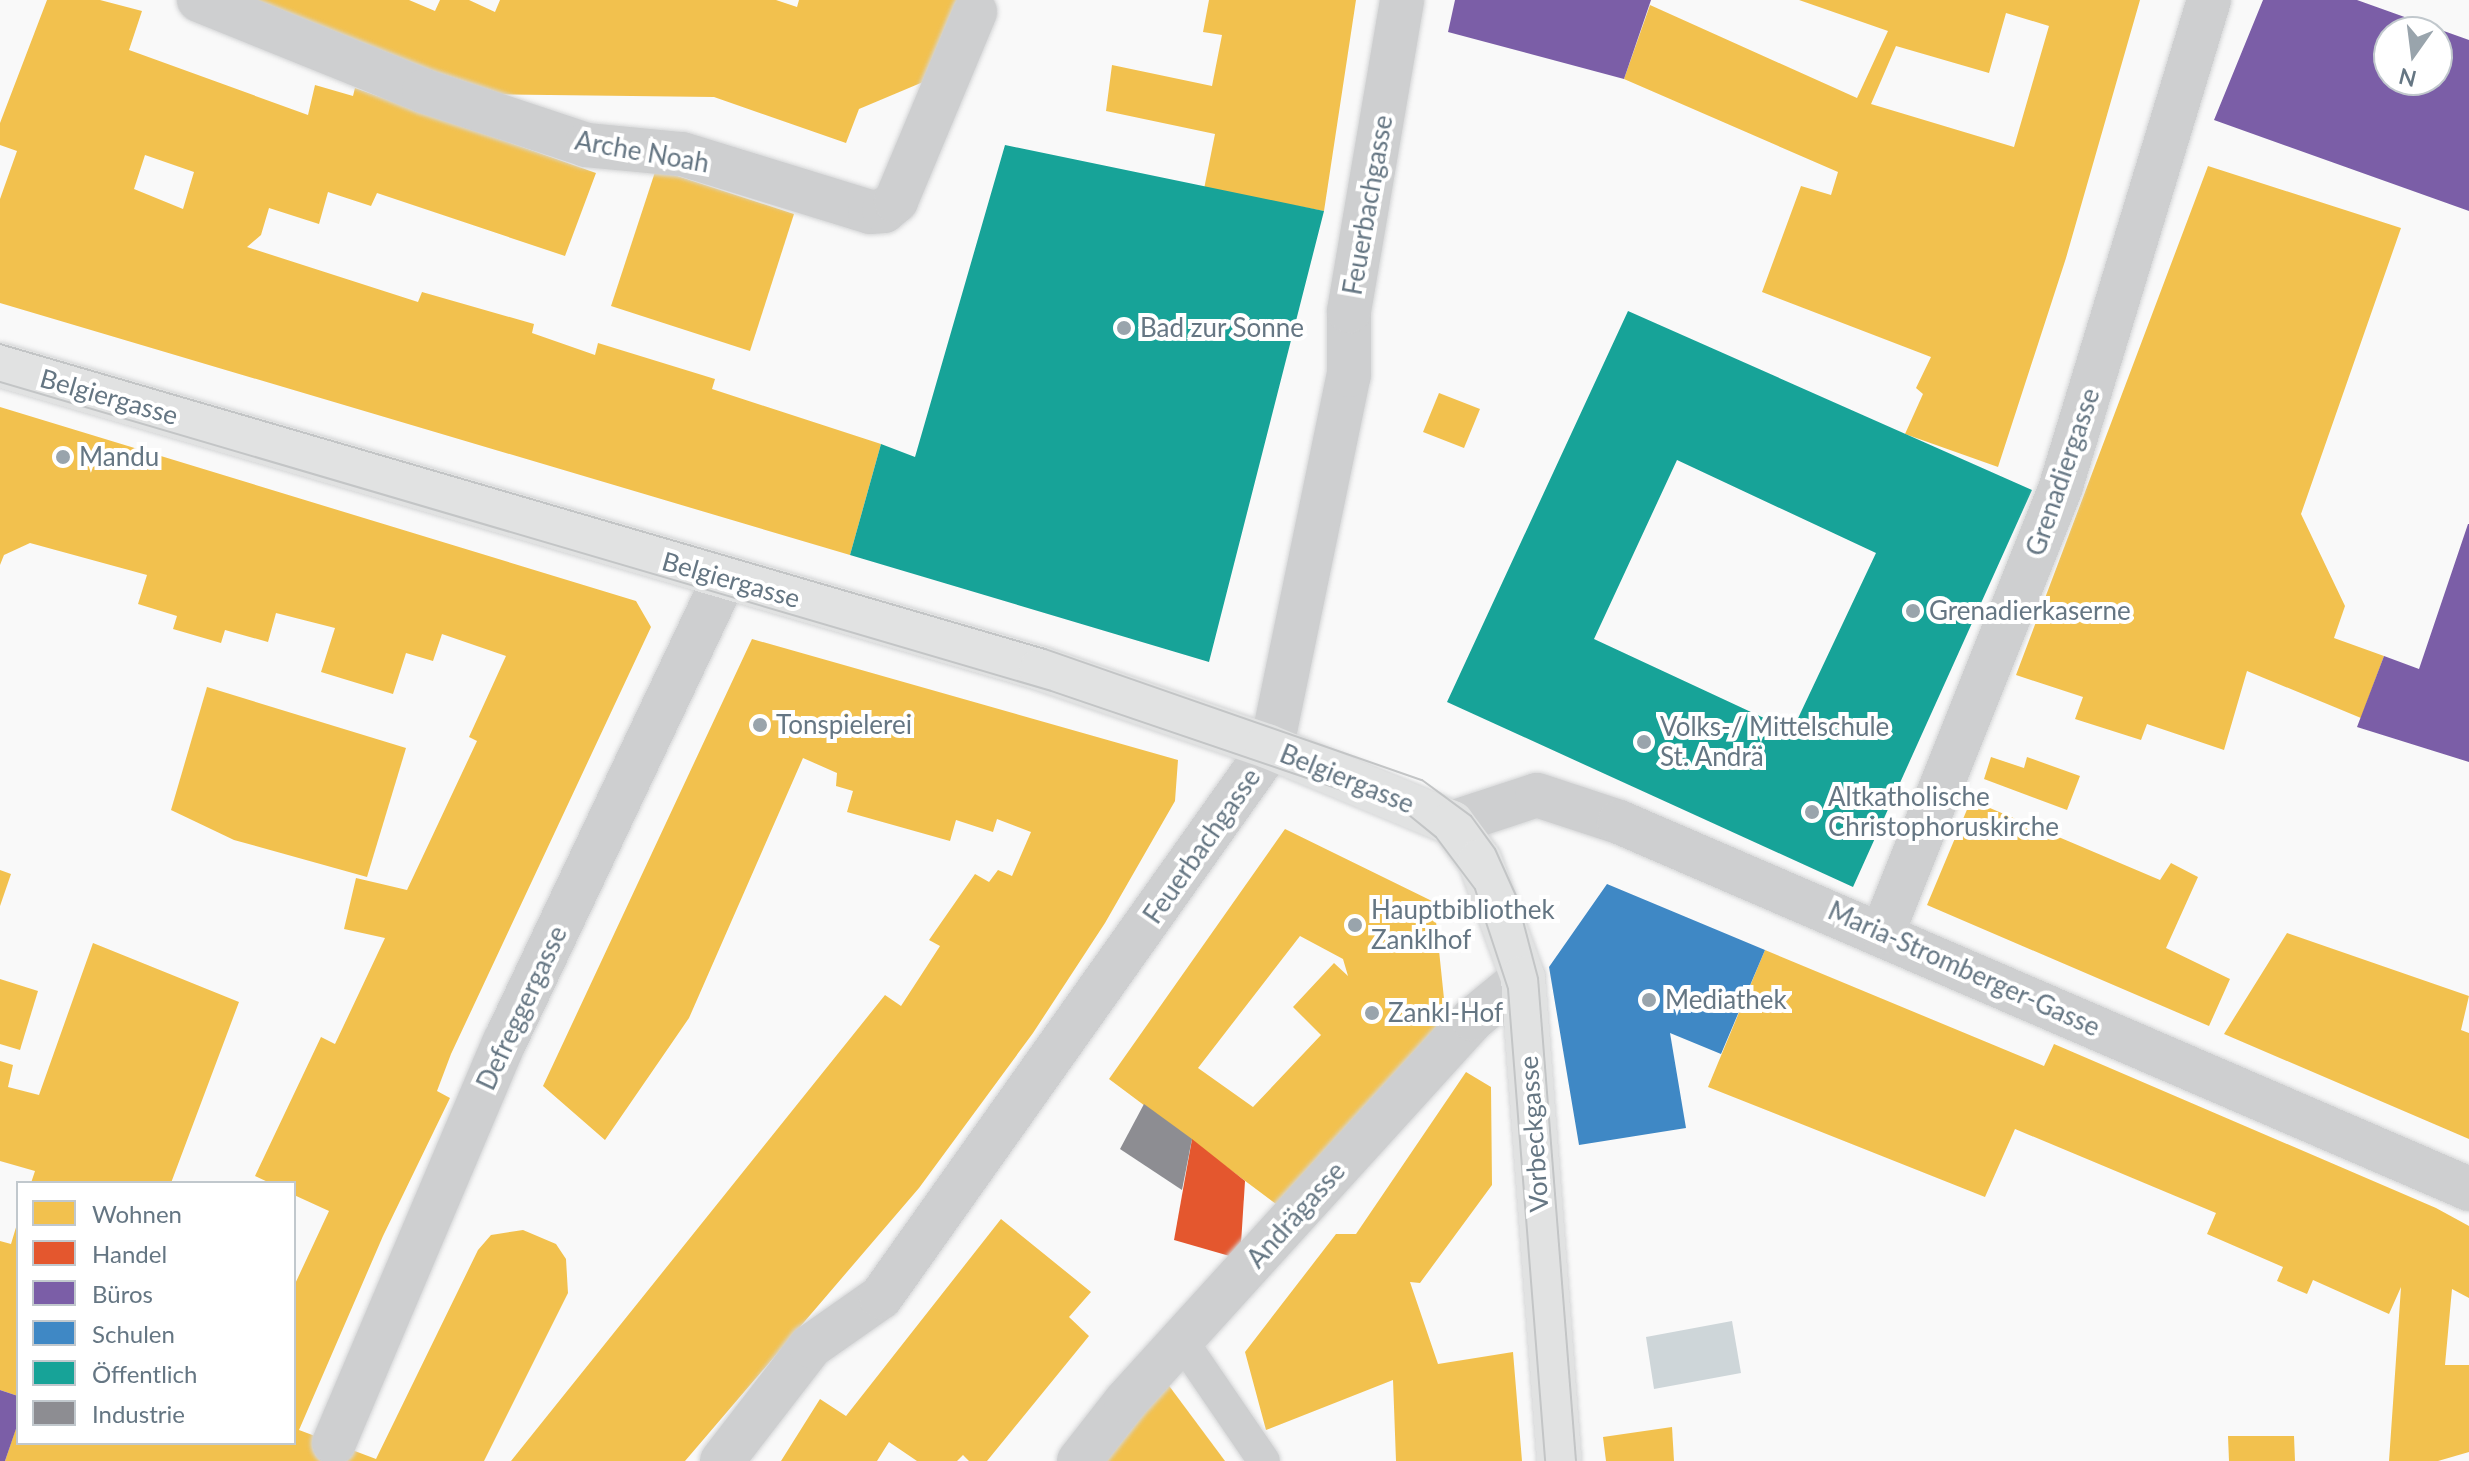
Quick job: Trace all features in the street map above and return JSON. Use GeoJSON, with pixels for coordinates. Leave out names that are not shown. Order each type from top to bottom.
{"type":"FeatureCollection","features":[{"type":"Feature","properties":{"kind":"main road","name":"Belgiergasse"},"geometry":{"type":"LineString","coordinates":[[0,365],[724,579],[1042,669],[1267,746],[1452,823]]}},
{"type":"Feature","properties":{"kind":"main road","name":"Vorbeckgasse"},"geometry":{"type":"LineString","coordinates":[[1452,823],[1480,861],[1523,978],[1559,1461]]}},
{"type":"Feature","properties":{"kind":"street","name":"Arche Noah"},"geometry":{"type":"LineString","coordinates":[[199,0],[424,91],[586,145],[682,154],[870,212],[884,211],[896,201],[975,12]]}},
{"type":"Feature","properties":{"kind":"street","name":"Feuerbachgasse"},"geometry":{"type":"LineString","coordinates":[[722,1461],[811,1346],[881,1297],[1219,826],[1267,746],[1306,594],[1349,375],[1349,311],[1402,0]]}},
{"type":"Feature","properties":{"kind":"street","name":"Grenadiergasse"},"geometry":{"type":"LineString","coordinates":[[1883,932],[2041,544],[2139,240],[2209,0]]}},
{"type":"Feature","properties":{"kind":"street","name":"Defreggergasse"},"geometry":{"type":"LineString","coordinates":[[334,1443],[505,1041],[724,579]]}},
{"type":"Feature","properties":{"kind":"street","name":"Maria-Stromberger-Gasse"},"geometry":{"type":"LineString","coordinates":[[1452,823],[1537,795],[1619,822],[1883,932],[2469,1189]]}},
{"type":"Feature","properties":{"kind":"street","name":"Andrägasse"},"geometry":{"type":"LineString","coordinates":[[1079,1461],[1126,1401],[1473,1019],[1523,978]]}},
{"type":"Feature","properties":{"kind":"lane"},"geometry":{"type":"LineString","coordinates":[[1182,1341],[1264,1461]]}},
{"type":"Feature","properties":{"kind":"shaded area"},"geometry":{"type":"Polygon","coordinates":[[[1732,1321],[1741,1373],[1654,1389],[1646,1337],[1732,1321]]]}},
{"type":"Feature","properties":{"kind":"building: Wohnen"},"geometry":{"type":"Polygon","coordinates":[[[47,0],[100,0],[142,11],[129,50],[308,115],[315,85],[353,96],[355,88],[596,173],[565,256],[377,193],[371,206],[328,192],[319,224],[269,208],[261,235],[247,247],[418,302],[422,292],[534,324],[532,333],[595,355],[598,343],[715,379],[712,389],[881,444],[850,555],[0,303],[0,199],[17,151],[0,145],[0,123],[47,0]],[[145,155],[134,189],[183,209],[194,172],[145,155]]]}},
{"type":"Feature","properties":{"kind":"building: Wohnen"},"geometry":{"type":"Polygon","coordinates":[[[237,0],[409,0],[435,11],[440,0],[469,0],[495,12],[500,0],[776,0],[797,7],[799,0],[967,0],[935,77],[859,109],[846,143],[714,97],[463,94],[237,0]]]}},
{"type":"Feature","properties":{"kind":"building: Wohnen"},"geometry":{"type":"Polygon","coordinates":[[[1209,0],[1356,0],[1324,211],[1204,189],[1215,134],[1106,111],[1112,65],[1212,86],[1222,35],[1203,32],[1209,0]]]}},
{"type":"Feature","properties":{"kind":"building: Wohnen"},"geometry":{"type":"Polygon","coordinates":[[[1799,0],[2140,0],[2066,258],[1998,467],[1905,434],[1923,394],[1916,388],[1931,357],[1762,292],[1801,186],[1831,195],[1838,172],[1624,79],[1650,5],[1857,98],[1888,31],[1799,0]],[[2006,13],[1989,73],[1896,46],[1871,104],[2014,147],[2049,26],[2006,13]]]}},
{"type":"Feature","properties":{"kind":"building: Wohnen"},"geometry":{"type":"Polygon","coordinates":[[[2208,166],[2401,228],[2301,514],[2345,606],[2334,638],[2384,656],[2361,718],[2247,671],[2224,750],[2147,724],[2141,740],[2075,719],[2083,697],[2016,675],[2208,166]]]}},
{"type":"Feature","properties":{"kind":"building: Wohnen"},"geometry":{"type":"Polygon","coordinates":[[[656,169],[794,214],[750,351],[611,306],[656,169]]]}},
{"type":"Feature","properties":{"kind":"building: Wohnen"},"geometry":{"type":"Polygon","coordinates":[[[1439,393],[1480,409],[1464,448],[1423,432],[1439,393]]]}},
{"type":"Feature","properties":{"kind":"building: Wohnen"},"geometry":{"type":"Polygon","coordinates":[[[0,407],[636,601],[651,627],[451,1054],[437,1091],[450,1098],[383,1236],[299,1430],[376,1459],[478,1250],[491,1235],[523,1230],[556,1244],[566,1259],[568,1293],[484,1461],[5,1461],[16,1428],[16,1445],[296,1445],[296,1282],[329,1211],[296,1196],[296,1181],[266,1181],[255,1176],[321,1037],[335,1044],[385,938],[344,929],[356,878],[407,890],[477,741],[469,737],[506,656],[442,634],[433,661],[406,653],[393,694],[321,672],[335,628],[276,613],[268,642],[225,630],[221,643],[173,629],[177,616],[138,604],[147,575],[30,543],[4,555],[0,565],[0,407]]]}},
{"type":"Feature","properties":{"kind":"building: Wohnen"},"geometry":{"type":"Polygon","coordinates":[[[752,639],[1178,760],[1175,801],[1105,923],[1033,1033],[919,1188],[685,1461],[511,1461],[885,995],[901,1006],[940,946],[929,940],[975,874],[989,882],[998,870],[1012,876],[1031,832],[997,819],[993,832],[956,820],[950,841],[847,812],[853,791],[836,786],[837,773],[803,758],[689,1018],[605,1140],[543,1086],[752,639]]]}},
{"type":"Feature","properties":{"kind":"building: Wohnen"},"geometry":{"type":"Polygon","coordinates":[[[207,687],[406,748],[367,877],[234,840],[171,810],[207,687]]]}},
{"type":"Feature","properties":{"kind":"building: Wohnen"},"geometry":{"type":"Polygon","coordinates":[[[1991,757],[2024,768],[2027,757],[2080,776],[2067,810],[1984,779],[1991,757]]]}},
{"type":"Feature","properties":{"kind":"building: Wohnen"},"geometry":{"type":"Polygon","coordinates":[[[1971,800],[2160,880],[2171,863],[2198,877],[2166,948],[2230,979],[2209,1026],[1927,905],[1971,800]]]}},
{"type":"Feature","properties":{"kind":"building: Wohnen","name":"Zankl-Hof"},"geometry":{"type":"Polygon","coordinates":[[[1285,829],[1434,902],[1446,1018],[1280,1207],[1109,1079],[1285,829]],[[1300,936],[1198,1068],[1253,1107],[1321,1035],[1293,1007],[1334,963],[1348,976],[1343,959],[1300,936]]]}},
{"type":"Feature","properties":{"kind":"building: Wohnen"},"geometry":{"type":"Polygon","coordinates":[[[0,870],[11,874],[0,906],[0,870]]]}},
{"type":"Feature","properties":{"kind":"building: Wohnen"},"geometry":{"type":"Polygon","coordinates":[[[2287,933],[2469,996],[2461,1030],[2469,1033],[2469,1139],[2224,1034],[2287,933]]]}},
{"type":"Feature","properties":{"kind":"building: Wohnen"},"geometry":{"type":"Polygon","coordinates":[[[93,943],[239,1002],[172,1181],[32,1181],[35,1171],[0,1161],[0,1061],[13,1065],[8,1087],[39,1095],[93,943]]]}},
{"type":"Feature","properties":{"kind":"building: Wohnen"},"geometry":{"type":"Polygon","coordinates":[[[1765,950],[2044,1066],[2054,1044],[2436,1208],[2469,1226],[2469,1298],[2452,1289],[2445,1365],[2469,1365],[2469,1452],[2438,1461],[2389,1461],[2401,1287],[2389,1314],[2313,1280],[2307,1294],[2277,1281],[2283,1267],[2207,1234],[2216,1213],[2015,1129],[1985,1197],[1708,1087],[1765,950]]]}},
{"type":"Feature","properties":{"kind":"building: Wohnen"},"geometry":{"type":"Polygon","coordinates":[[[0,979],[38,991],[20,1050],[0,1044],[0,979]]]}},
{"type":"Feature","properties":{"kind":"building: Wohnen"},"geometry":{"type":"Polygon","coordinates":[[[1466,1072],[1491,1087],[1492,1185],[1420,1283],[1410,1282],[1438,1364],[1513,1352],[1522,1461],[1396,1461],[1393,1380],[1266,1430],[1245,1352],[1336,1234],[1356,1234],[1466,1072]]]}},
{"type":"Feature","properties":{"kind":"building: Wohnen"},"geometry":{"type":"Polygon","coordinates":[[[1001,1219],[1091,1292],[1069,1317],[1089,1336],[987,1461],[969,1461],[963,1455],[957,1461],[917,1461],[889,1442],[877,1461],[781,1461],[820,1399],[846,1416],[1001,1219]]]}},
{"type":"Feature","properties":{"kind":"building: Wohnen"},"geometry":{"type":"Polygon","coordinates":[[[16,1227],[16,1395],[0,1390],[0,1241],[11,1244],[16,1227]]]}},
{"type":"Feature","properties":{"kind":"building: Wohnen"},"geometry":{"type":"Polygon","coordinates":[[[1161,1375],[1225,1461],[1094,1461],[1161,1375]]]}},
{"type":"Feature","properties":{"kind":"building: Wohnen"},"geometry":{"type":"Polygon","coordinates":[[[1672,1427],[1674,1461],[1606,1461],[1603,1437],[1672,1427]]]}},
{"type":"Feature","properties":{"kind":"building: Wohnen"},"geometry":{"type":"Polygon","coordinates":[[[2228,1436],[2294,1436],[2295,1461],[2229,1461],[2228,1436]]]}},
{"type":"Feature","properties":{"kind":"building: Handel"},"geometry":{"type":"Polygon","coordinates":[[[1192,1139],[1245,1181],[1240,1259],[1174,1240],[1192,1139]]]}},
{"type":"Feature","properties":{"kind":"building: Büros"},"geometry":{"type":"Polygon","coordinates":[[[1455,0],[1651,0],[1624,79],[1448,32],[1455,0]]]}},
{"type":"Feature","properties":{"kind":"building: Büros"},"geometry":{"type":"Polygon","coordinates":[[[2263,0],[2357,0],[2402,16],[2373,16],[2373,96],[2453,96],[2453,34],[2469,40],[2469,211],[2214,120],[2263,0]]]}},
{"type":"Feature","properties":{"kind":"building: Büros"},"geometry":{"type":"Polygon","coordinates":[[[2468,524],[2469,762],[2357,727],[2384,656],[2419,669],[2468,524]]]}},
{"type":"Feature","properties":{"kind":"building: Büros"},"geometry":{"type":"Polygon","coordinates":[[[0,1390],[16,1395],[16,1429],[5,1461],[0,1461],[0,1390]]]}},
{"type":"Feature","properties":{"kind":"building: Schulen","name":"Mediathek"},"geometry":{"type":"Polygon","coordinates":[[[1607,884],[1765,950],[1721,1054],[1670,1033],[1686,1128],[1579,1145],[1549,967],[1607,884]]]}},
{"type":"Feature","properties":{"kind":"building: Öffentlich","name":"Bad zur Sonne"},"geometry":{"type":"Polygon","coordinates":[[[1005,145],[1324,211],[1209,662],[850,555],[881,444],[915,457],[1005,145]]]}},
{"type":"Feature","properties":{"kind":"building: Öffentlich","name":"Grenadierkaserne"},"geometry":{"type":"Polygon","coordinates":[[[1628,311],[2032,490],[1853,887],[1447,702],[1628,311]],[[1677,460],[1594,639],[1792,731],[1876,553],[1677,460]]]}},
{"type":"Feature","properties":{"kind":"building: Industrie"},"geometry":{"type":"Polygon","coordinates":[[[1144,1104],[1192,1139],[1182,1190],[1120,1149],[1144,1104]]]}},
{"type":"Feature","properties":{"kind":"tram line"},"geometry":{"type":"LineString","coordinates":[[0,344],[1045,649],[1422,780],[1471,816],[1495,849],[1517,898],[1538,978],[1576,1461]]}},
{"type":"Feature","properties":{"kind":"tram line"},"geometry":{"type":"LineString","coordinates":[[0,382],[1051,691],[1404,811],[1436,837],[1475,889],[1508,989],[1545,1461]]}},
{"type":"Feature","properties":{"kind":"place","name":"Bad zur Sonne"},"geometry":{"type":"Point","coordinates":[1124,328]}},
{"type":"Feature","properties":{"kind":"place","name":"Mandu"},"geometry":{"type":"Point","coordinates":[63,457]}},
{"type":"Feature","properties":{"kind":"place","name":"Grenadierkaserne"},"geometry":{"type":"Point","coordinates":[1913,611]}},
{"type":"Feature","properties":{"kind":"place","name":"Tonspielerei"},"geometry":{"type":"Point","coordinates":[760,725]}},
{"type":"Feature","properties":{"kind":"place","name":"Volks-/ Mittelschule St. Andrä"},"geometry":{"type":"Point","coordinates":[1644,742]}},
{"type":"Feature","properties":{"kind":"place","name":"Altkatholische Christophoruskirche"},"geometry":{"type":"Point","coordinates":[1812,812]}},
{"type":"Feature","properties":{"kind":"place","name":"Hauptbibliothek Zanklhof"},"geometry":{"type":"Point","coordinates":[1355,925]}},
{"type":"Feature","properties":{"kind":"place","name":"Mediathek"},"geometry":{"type":"Point","coordinates":[1649,1000]}},
{"type":"Feature","properties":{"kind":"place","name":"Zankl-Hof"},"geometry":{"type":"Point","coordinates":[1372,1013]}}]}
